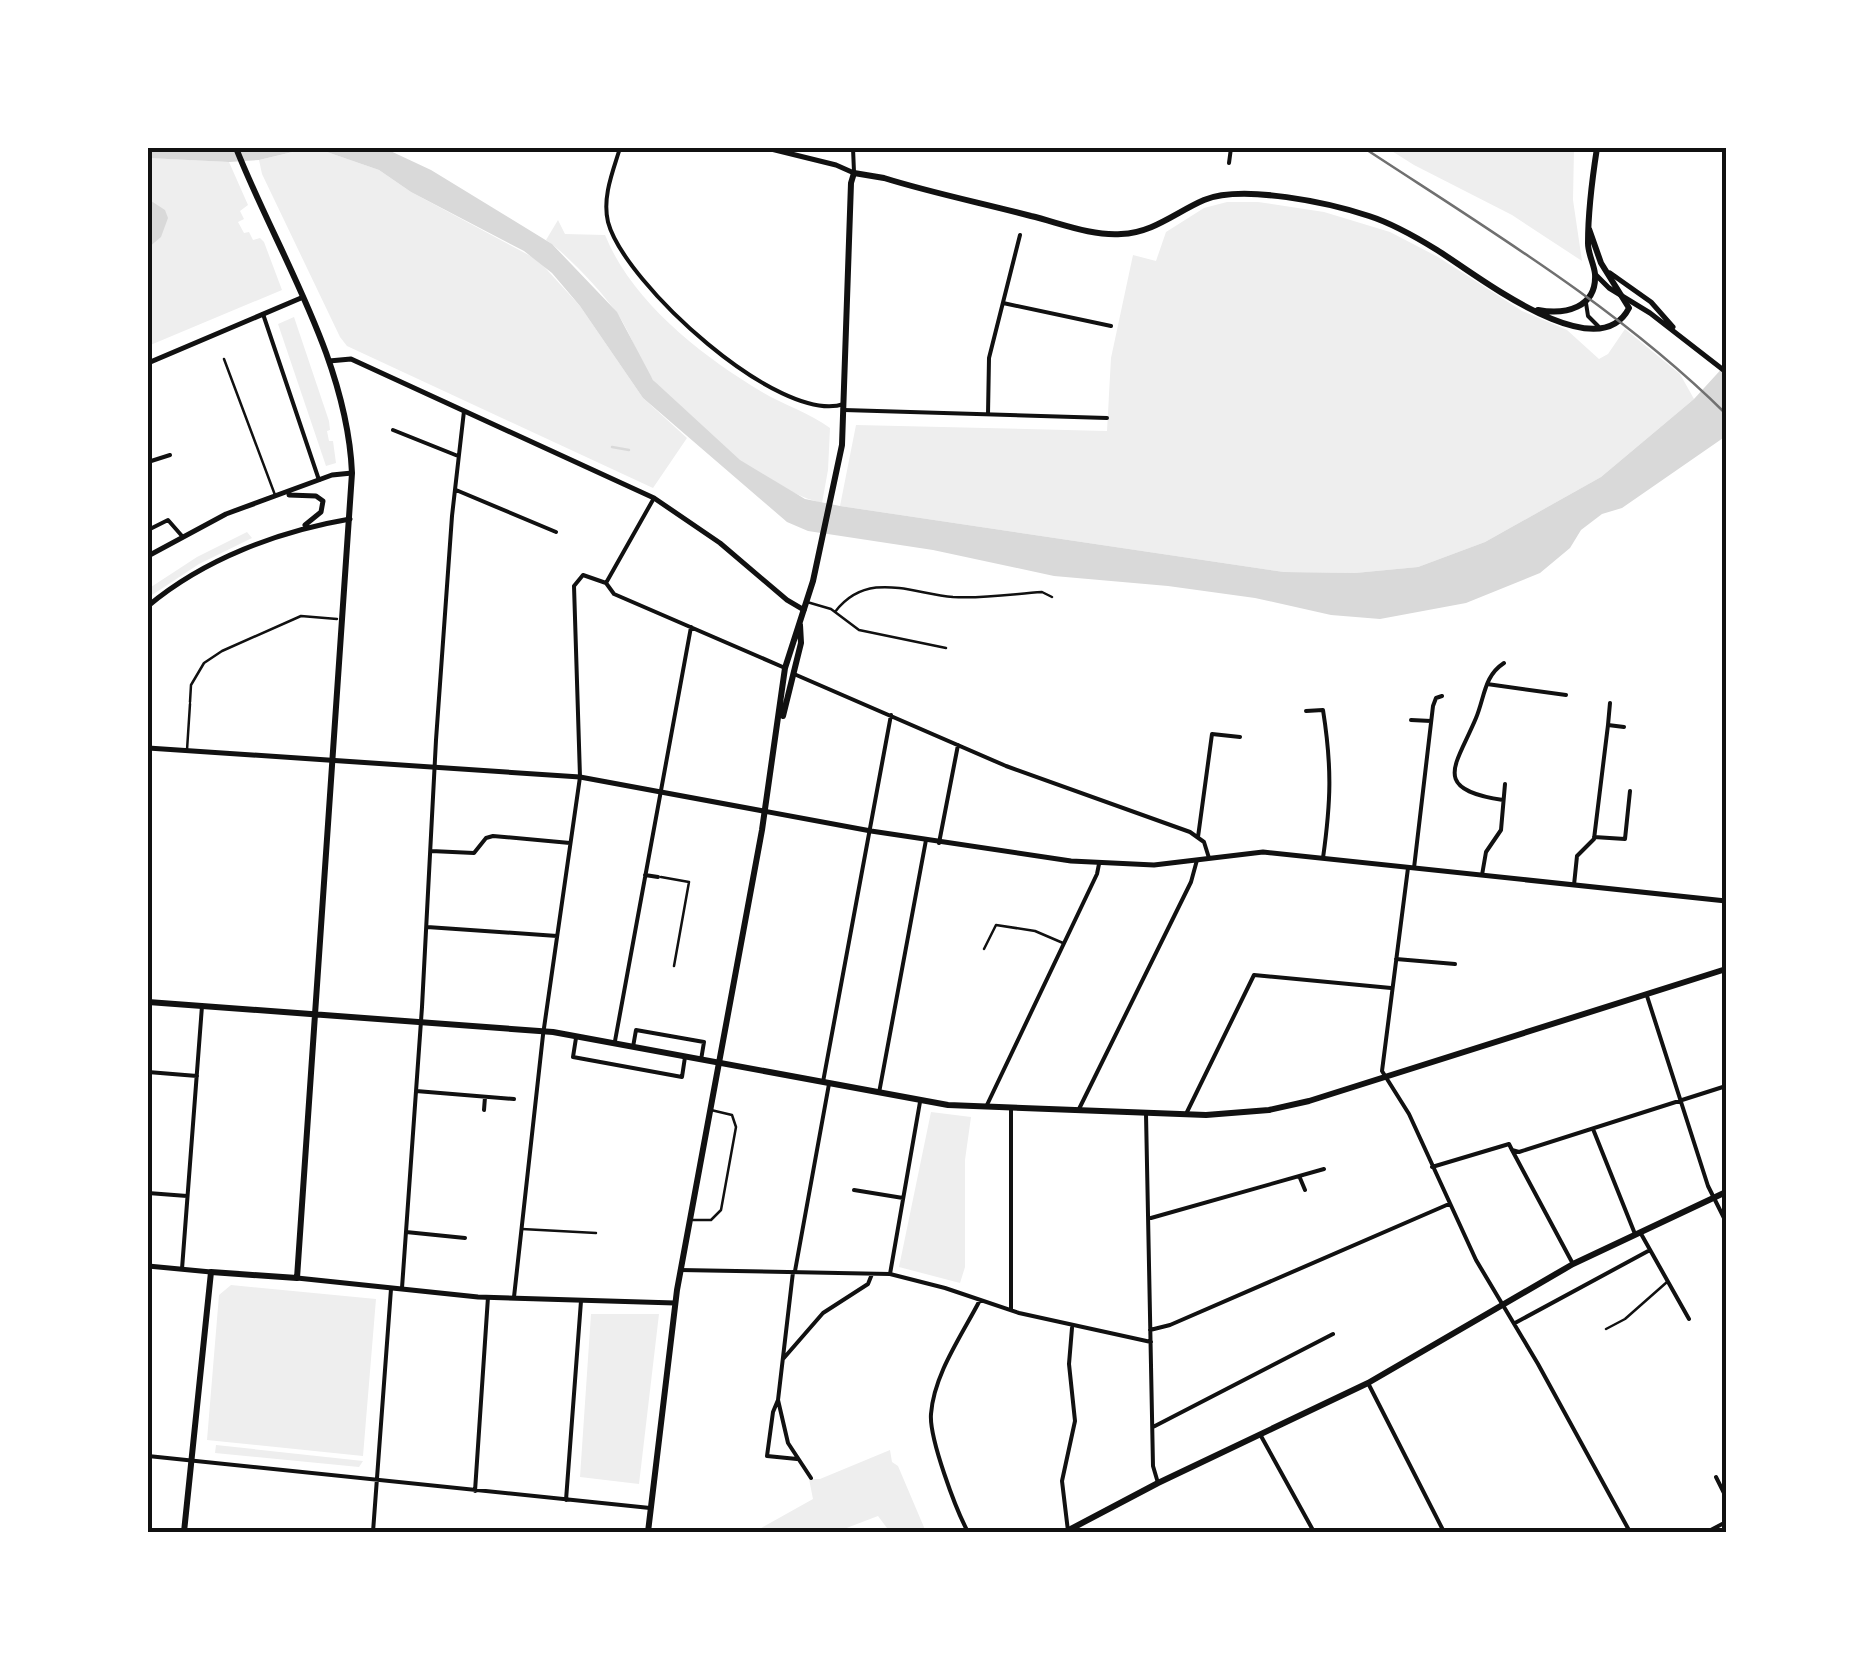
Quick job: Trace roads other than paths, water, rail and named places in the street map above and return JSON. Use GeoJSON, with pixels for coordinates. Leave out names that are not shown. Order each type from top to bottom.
{"type":"FeatureCollection","features":[{"type":"Feature","properties":{"kind":"main road"},"geometry":{"type":"LineString","coordinates":[[184,1532],[211,1272],[297,1278],[352,473],[348,438],[329,361],[236,148]]}},
{"type":"Feature","properties":{"kind":"main road"},"geometry":{"type":"LineString","coordinates":[[1530,309],[1562,312],[1586,303],[1593,288],[1588,248],[1590,187],[1597,148]]}},
{"type":"Feature","properties":{"kind":"main road"},"geometry":{"type":"LineString","coordinates":[[780,726],[792,641],[800,624],[835,490],[844,407],[850,183],[854,173],[1106,234],[1146,230],[1203,200],[1223,196],[1280,198],[1333,207],[1369,216],[1408,233],[1557,322],[1602,328],[1618,322],[1629,303],[1607,272],[1589,229]]}},
{"type":"Feature","properties":{"kind":"main road"},"geometry":{"type":"LineString","coordinates":[[648,1532],[680,1270],[780,726],[801,643],[800,624]]}},
{"type":"Feature","properties":{"kind":"main road"},"geometry":{"type":"LineString","coordinates":[[148,1002],[544,1031],[920,1101],[1186,1116],[1268,1110],[1309,1101],[1726,969]]}},
{"type":"Feature","properties":{"kind":"main road"},"geometry":{"type":"LineString","coordinates":[[1066,1532],[1158,1483],[1368,1384],[1573,1264],[1726,1192]]}},
{"type":"Feature","properties":{"kind":"street"},"geometry":{"type":"LineString","coordinates":[[620,148],[606,198],[608,222],[628,264],[650,292],[692,331],[742,368],[808,404],[828,408],[1106,418]]}},
{"type":"Feature","properties":{"kind":"street"},"geometry":{"type":"LineString","coordinates":[[767,148],[854,173],[853,148]]}},
{"type":"Feature","properties":{"kind":"street"},"geometry":{"type":"LineString","coordinates":[[1229,164],[1231,148]]}},
{"type":"Feature","properties":{"kind":"street"},"geometry":{"type":"LineString","coordinates":[[988,414],[989,358],[1020,235]]}},
{"type":"Feature","properties":{"kind":"street"},"geometry":{"type":"LineString","coordinates":[[1607,272],[1651,302],[1678,334]]}},
{"type":"Feature","properties":{"kind":"street"},"geometry":{"type":"LineString","coordinates":[[1594,273],[1726,372]]}},
{"type":"Feature","properties":{"kind":"street"},"geometry":{"type":"LineString","coordinates":[[148,362],[301,298]]}},
{"type":"Feature","properties":{"kind":"street"},"geometry":{"type":"LineString","coordinates":[[1003,302],[1111,326]]}},
{"type":"Feature","properties":{"kind":"street"},"geometry":{"type":"LineString","coordinates":[[1586,303],[1590,320],[1602,328]]}},
{"type":"Feature","properties":{"kind":"street"},"geometry":{"type":"LineString","coordinates":[[264,314],[319,480]]}},
{"type":"Feature","properties":{"kind":"street"},"geometry":{"type":"LineString","coordinates":[[329,361],[351,359],[654,498],[720,543],[787,600],[835,612],[860,630],[946,648]]}},
{"type":"Feature","properties":{"kind":"street"},"geometry":{"type":"LineString","coordinates":[[224,360],[278,496]]}},
{"type":"Feature","properties":{"kind":"street"},"geometry":{"type":"LineString","coordinates":[[402,1290],[434,766],[464,411]]}},
{"type":"Feature","properties":{"kind":"street"},"geometry":{"type":"LineString","coordinates":[[393,430],[458,456]]}},
{"type":"Feature","properties":{"kind":"street"},"geometry":{"type":"LineString","coordinates":[[148,462],[170,455]]}},
{"type":"Feature","properties":{"kind":"street"},"geometry":{"type":"LineString","coordinates":[[148,556],[226,514],[336,474],[352,473]]}},
{"type":"Feature","properties":{"kind":"street"},"geometry":{"type":"LineString","coordinates":[[456,490],[556,532]]}},
{"type":"Feature","properties":{"kind":"street"},"geometry":{"type":"LineString","coordinates":[[278,496],[316,496],[324,504],[319,515],[301,528]]}},
{"type":"Feature","properties":{"kind":"street"},"geometry":{"type":"LineString","coordinates":[[606,583],[654,498]]}},
{"type":"Feature","properties":{"kind":"street"},"geometry":{"type":"LineString","coordinates":[[148,606],[204,570],[260,543],[301,528],[350,519]]}},
{"type":"Feature","properties":{"kind":"street"},"geometry":{"type":"LineString","coordinates":[[148,530],[168,520],[182,536]]}},
{"type":"Feature","properties":{"kind":"street"},"geometry":{"type":"LineString","coordinates":[[514,1298],[544,1031],[580,777],[572,590],[584,575],[606,583],[614,594],[786,668]]}},
{"type":"Feature","properties":{"kind":"street"},"geometry":{"type":"LineString","coordinates":[[835,612],[850,595],[879,588],[897,587],[956,597],[1042,592],[1052,597]]}},
{"type":"Feature","properties":{"kind":"street"},"geometry":{"type":"LineString","coordinates":[[187,750],[192,685],[204,664],[222,651],[301,616],[344,619]]}},
{"type":"Feature","properties":{"kind":"street"},"geometry":{"type":"LineString","coordinates":[[615,1043],[691,627]]}},
{"type":"Feature","properties":{"kind":"street"},"geometry":{"type":"LineString","coordinates":[[1503,800],[1472,796],[1455,776],[1457,754],[1474,722],[1491,672],[1504,663]]}},
{"type":"Feature","properties":{"kind":"street"},"geometry":{"type":"LineString","coordinates":[[794,674],[958,745],[1198,837],[1209,858]]}},
{"type":"Feature","properties":{"kind":"street"},"geometry":{"type":"LineString","coordinates":[[1486,684],[1566,694]]}},
{"type":"Feature","properties":{"kind":"street"},"geometry":{"type":"LineString","coordinates":[[1442,696],[1434,702],[1431,721],[1381,1062],[1384,1078],[1409,1114],[1448,1204],[1630,1532]]}},
{"type":"Feature","properties":{"kind":"street"},"geometry":{"type":"LineString","coordinates":[[1574,885],[1578,856],[1594,837],[1610,703]]}},
{"type":"Feature","properties":{"kind":"street"},"geometry":{"type":"LineString","coordinates":[[1306,711],[1323,710],[1332,766],[1332,798],[1323,858]]}},
{"type":"Feature","properties":{"kind":"street"},"geometry":{"type":"LineString","coordinates":[[796,1459],[767,1456],[772,1412],[778,1400],[794,1271],[891,716]]}},
{"type":"Feature","properties":{"kind":"street"},"geometry":{"type":"LineString","coordinates":[[1411,720],[1431,721]]}},
{"type":"Feature","properties":{"kind":"street"},"geometry":{"type":"LineString","coordinates":[[1608,726],[1624,727]]}},
{"type":"Feature","properties":{"kind":"street"},"geometry":{"type":"LineString","coordinates":[[1198,837],[1212,734],[1240,737]]}},
{"type":"Feature","properties":{"kind":"street"},"geometry":{"type":"LineString","coordinates":[[939,843],[958,745]]}},
{"type":"Feature","properties":{"kind":"street"},"geometry":{"type":"LineString","coordinates":[[148,748],[580,777],[939,843],[1099,864],[1154,865],[1263,852],[1726,902]]}},
{"type":"Feature","properties":{"kind":"street"},"geometry":{"type":"LineString","coordinates":[[1482,876],[1486,852],[1501,830],[1505,784]]}},
{"type":"Feature","properties":{"kind":"street"},"geometry":{"type":"LineString","coordinates":[[1594,837],[1625,839],[1630,790]]}},
{"type":"Feature","properties":{"kind":"street"},"geometry":{"type":"LineString","coordinates":[[430,851],[474,853],[492,836],[570,843]]}},
{"type":"Feature","properties":{"kind":"street"},"geometry":{"type":"LineString","coordinates":[[878,1093],[926,840]]}},
{"type":"Feature","properties":{"kind":"street"},"geometry":{"type":"LineString","coordinates":[[1078,1111],[1191,882],[1197,860]]}},
{"type":"Feature","properties":{"kind":"street"},"geometry":{"type":"LineString","coordinates":[[986,1107],[1098,874],[1099,864]]}},
{"type":"Feature","properties":{"kind":"street"},"geometry":{"type":"LineString","coordinates":[[646,875],[689,882],[674,966]]}},
{"type":"Feature","properties":{"kind":"street"},"geometry":{"type":"LineString","coordinates":[[984,949],[996,925],[1035,931],[1064,944]]}},
{"type":"Feature","properties":{"kind":"street"},"geometry":{"type":"LineString","coordinates":[[426,927],[558,936]]}},
{"type":"Feature","properties":{"kind":"street"},"geometry":{"type":"LineString","coordinates":[[1396,959],[1455,964]]}},
{"type":"Feature","properties":{"kind":"street"},"geometry":{"type":"LineString","coordinates":[[1186,1116],[1254,976],[1391,988]]}},
{"type":"Feature","properties":{"kind":"street"},"geometry":{"type":"LineString","coordinates":[[1646,995],[1712,1198],[1726,1222]]}},
{"type":"Feature","properties":{"kind":"street"},"geometry":{"type":"LineString","coordinates":[[182,1268],[202,1006]]}},
{"type":"Feature","properties":{"kind":"street"},"geometry":{"type":"LineString","coordinates":[[633,1047],[636,1030],[704,1042],[701,1060]]}},
{"type":"Feature","properties":{"kind":"street"},"geometry":{"type":"LineString","coordinates":[[577,1036],[573,1057],[578,1058],[682,1077],[685,1057]]}},
{"type":"Feature","properties":{"kind":"street"},"geometry":{"type":"LineString","coordinates":[[148,1072],[196,1076]]}},
{"type":"Feature","properties":{"kind":"street"},"geometry":{"type":"LineString","coordinates":[[1512,1150],[1519,1152],[1726,1086]]}},
{"type":"Feature","properties":{"kind":"street"},"geometry":{"type":"LineString","coordinates":[[416,1091],[514,1099]]}},
{"type":"Feature","properties":{"kind":"street"},"geometry":{"type":"LineString","coordinates":[[484,1110],[485,1097]]}},
{"type":"Feature","properties":{"kind":"street"},"geometry":{"type":"LineString","coordinates":[[890,1274],[920,1101]]}},
{"type":"Feature","properties":{"kind":"street"},"geometry":{"type":"LineString","coordinates":[[1011,1108],[1011,1310]]}},
{"type":"Feature","properties":{"kind":"street"},"geometry":{"type":"LineString","coordinates":[[690,1219],[704,1222],[718,1215],[725,1192],[736,1124],[730,1114],[710,1110]]}},
{"type":"Feature","properties":{"kind":"street"},"geometry":{"type":"LineString","coordinates":[[1146,1114],[1153,1466],[1158,1483]]}},
{"type":"Feature","properties":{"kind":"street"},"geometry":{"type":"LineString","coordinates":[[1592,1130],[1638,1233],[1689,1319]]}},
{"type":"Feature","properties":{"kind":"street"},"geometry":{"type":"LineString","coordinates":[[1432,1167],[1509,1144],[1573,1264]]}},
{"type":"Feature","properties":{"kind":"street"},"geometry":{"type":"LineString","coordinates":[[1149,1218],[1324,1170]]}},
{"type":"Feature","properties":{"kind":"street"},"geometry":{"type":"LineString","coordinates":[[1300,1178],[1304,1190]]}},
{"type":"Feature","properties":{"kind":"street"},"geometry":{"type":"LineString","coordinates":[[854,1190],[903,1198]]}},
{"type":"Feature","properties":{"kind":"street"},"geometry":{"type":"LineString","coordinates":[[148,1193],[188,1196]]}},
{"type":"Feature","properties":{"kind":"street"},"geometry":{"type":"LineString","coordinates":[[1150,1330],[1170,1325],[1448,1204]]}},
{"type":"Feature","properties":{"kind":"street"},"geometry":{"type":"LineString","coordinates":[[521,1229],[596,1233]]}},
{"type":"Feature","properties":{"kind":"street"},"geometry":{"type":"LineString","coordinates":[[406,1232],[465,1238]]}},
{"type":"Feature","properties":{"kind":"street"},"geometry":{"type":"LineString","coordinates":[[1514,1323],[1650,1250]]}},
{"type":"Feature","properties":{"kind":"street"},"geometry":{"type":"LineString","coordinates":[[148,1266],[211,1272]]}},
{"type":"Feature","properties":{"kind":"street"},"geometry":{"type":"LineString","coordinates":[[680,1270],[890,1274],[1072,1326],[1150,1342]]}},
{"type":"Feature","properties":{"kind":"street"},"geometry":{"type":"LineString","coordinates":[[783,1358],[823,1313],[868,1284],[872,1273]]}},
{"type":"Feature","properties":{"kind":"street"},"geometry":{"type":"LineString","coordinates":[[297,1278],[488,1297],[675,1303]]}},
{"type":"Feature","properties":{"kind":"street"},"geometry":{"type":"LineString","coordinates":[[1606,1329],[1625,1319],[1667,1282]]}},
{"type":"Feature","properties":{"kind":"street"},"geometry":{"type":"LineString","coordinates":[[372,1532],[390,1289]]}},
{"type":"Feature","properties":{"kind":"street"},"geometry":{"type":"LineString","coordinates":[[475,1491],[488,1297]]}},
{"type":"Feature","properties":{"kind":"street"},"geometry":{"type":"LineString","coordinates":[[566,1500],[581,1299]]}},
{"type":"Feature","properties":{"kind":"street"},"geometry":{"type":"LineString","coordinates":[[968,1532],[953,1500],[931,1413],[949,1358],[980,1300]]}},
{"type":"Feature","properties":{"kind":"street"},"geometry":{"type":"LineString","coordinates":[[1066,1532],[1062,1481],[1074,1421],[1069,1364],[1072,1326]]}},
{"type":"Feature","properties":{"kind":"street"},"geometry":{"type":"LineString","coordinates":[[1152,1427],[1333,1334]]}},
{"type":"Feature","properties":{"kind":"street"},"geometry":{"type":"LineString","coordinates":[[1368,1384],[1444,1532]]}},
{"type":"Feature","properties":{"kind":"street"},"geometry":{"type":"LineString","coordinates":[[778,1400],[788,1443],[811,1478]]}},
{"type":"Feature","properties":{"kind":"street"},"geometry":{"type":"LineString","coordinates":[[1261,1436],[1314,1532]]}},
{"type":"Feature","properties":{"kind":"street"},"geometry":{"type":"LineString","coordinates":[[148,1456],[650,1508]]}},
{"type":"Feature","properties":{"kind":"street"},"geometry":{"type":"LineString","coordinates":[[1716,1478],[1726,1497]]}},
{"type":"Feature","properties":{"kind":"street"},"geometry":{"type":"LineString","coordinates":[[1708,1532],[1726,1522]]}},
{"type":"Feature","properties":{"kind":"waterway"},"geometry":{"type":"LineString","coordinates":[[612,447],[629,450]]}},
{"type":"Feature","properties":{"kind":"railway"},"geometry":{"type":"LineString","coordinates":[[1364,148],[1597,305],[1642,339],[1726,414]]}}]}
